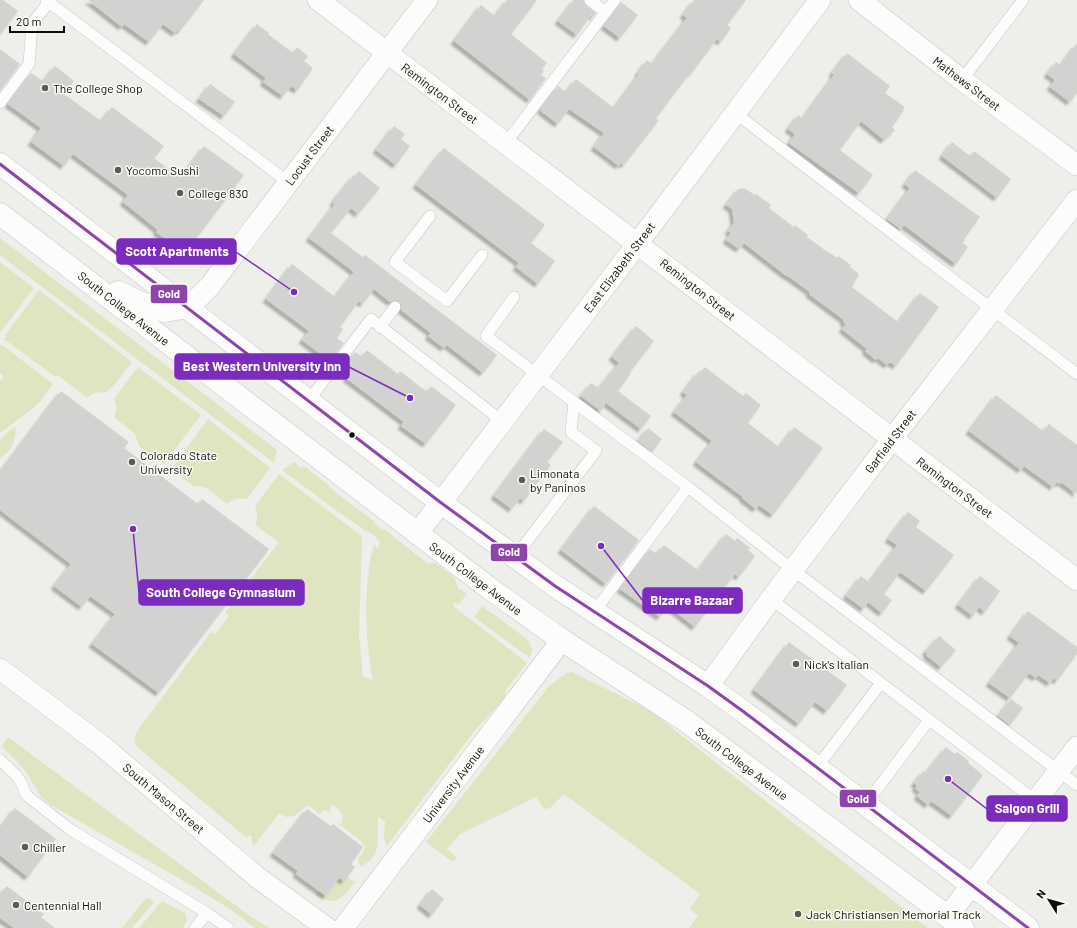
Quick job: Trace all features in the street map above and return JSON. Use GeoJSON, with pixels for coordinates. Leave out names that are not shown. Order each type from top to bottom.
{"type":"FeatureCollection","features":[{"type":"Feature","properties":{"kind":"highway"},"geometry":{"type":"LineString","coordinates":[[0,164],[189,307],[440,502],[555,586],[708,686],[972,884],[1028,928]]}},
{"type":"Feature","properties":{"kind":"highway","name":"South College Avenue"},"geometry":{"type":"LineString","coordinates":[[0,214],[417,534],[522,612],[686,721],[955,922]]}},
{"type":"Feature","properties":{"kind":"highway"},"geometry":{"type":"LineString","coordinates":[[74,270],[141,303],[164,311],[189,307]]}},
{"type":"Feature","properties":{"kind":"street","name":"Remington Street"},"geometry":{"type":"LineString","coordinates":[[318,0],[1077,580]]}},
{"type":"Feature","properties":{"kind":"street","name":"Locust Street"},"geometry":{"type":"LineString","coordinates":[[189,307],[210,286],[427,0]]}},
{"type":"Feature","properties":{"kind":"street","name":"East Elizabeth Street"},"geometry":{"type":"LineString","coordinates":[[417,534],[638,244],[820,0]]}},
{"type":"Feature","properties":{"kind":"street","name":"Mathews Street"},"geometry":{"type":"LineString","coordinates":[[859,0],[962,80],[1077,165]]}},
{"type":"Feature","properties":{"kind":"street","name":"Garfield Street"},"geometry":{"type":"LineString","coordinates":[[708,686],[771,599],[892,439],[1077,200]]}},
{"type":"Feature","properties":{"kind":"street","name":"University Avenue"},"geometry":{"type":"LineString","coordinates":[[343,928],[562,640]]}},
{"type":"Feature","properties":{"kind":"street","name":"South Mason Street"},"geometry":{"type":"LineString","coordinates":[[0,668],[100,744],[258,878],[327,928]]}},
{"type":"Feature","properties":{"kind":"street"},"geometry":{"type":"LineString","coordinates":[[955,922],[972,884],[1077,747]]}},
{"type":"Feature","properties":{"kind":"lane"},"geometry":{"type":"LineString","coordinates":[[590,0],[606,12]]}},
{"type":"Feature","properties":{"kind":"lane"},"geometry":{"type":"LineString","coordinates":[[506,143],[615,0]]}},
{"type":"Feature","properties":{"kind":"lane"},"geometry":{"type":"LineString","coordinates":[[962,80],[1023,0]]}},
{"type":"Feature","properties":{"kind":"lane"},"geometry":{"type":"LineString","coordinates":[[0,103],[29,64],[32,24],[47,1],[288,182]]}},
{"type":"Feature","properties":{"kind":"lane"},"geometry":{"type":"LineString","coordinates":[[735,113],[1077,374]]}},
{"type":"Feature","properties":{"kind":"lane"},"geometry":{"type":"LineString","coordinates":[[430,216],[395,262],[417,279],[447,301],[482,255]]}},
{"type":"Feature","properties":{"kind":"lane"},"geometry":{"type":"LineString","coordinates":[[410,288],[417,279]]}},
{"type":"Feature","properties":{"kind":"lane"},"geometry":{"type":"LineString","coordinates":[[514,297],[486,336],[688,488],[793,570],[1077,786]]}},
{"type":"Feature","properties":{"kind":"lane"},"geometry":{"type":"LineString","coordinates":[[380,326],[395,307]]}},
{"type":"Feature","properties":{"kind":"lane"},"geometry":{"type":"LineString","coordinates":[[309,400],[371,319],[502,421]]}},
{"type":"Feature","properties":{"kind":"lane"},"geometry":{"type":"LineString","coordinates":[[516,557],[596,451],[571,432],[574,402]]}},
{"type":"Feature","properties":{"kind":"lane"},"geometry":{"type":"LineString","coordinates":[[594,612],[688,488]]}},
{"type":"Feature","properties":{"kind":"lane"},"geometry":{"type":"LineString","coordinates":[[771,599],[1036,801]]}},
{"type":"Feature","properties":{"kind":"lane"},"geometry":{"type":"LineString","coordinates":[[817,767],[881,683]]}},
{"type":"Feature","properties":{"kind":"lane"},"geometry":{"type":"LineString","coordinates":[[866,804],[929,720]]}},
{"type":"Feature","properties":{"kind":"lane"},"geometry":{"type":"LineString","coordinates":[[0,760],[16,775],[26,794],[72,830],[207,913],[228,928]]}},
{"type":"Feature","properties":{"kind":"lane"},"geometry":{"type":"LineString","coordinates":[[195,928],[207,913]]}},
{"type":"Feature","properties":{"kind":"green space"},"geometry":{"type":"Polygon","coordinates":[[[0,238],[277,450],[274,463],[0,255],[0,238]]]}},
{"type":"Feature","properties":{"kind":"green space"},"geometry":{"type":"Polygon","coordinates":[[[0,262],[34,288],[1,332],[0,331],[0,262]]]}},
{"type":"Feature","properties":{"kind":"green space"},"geometry":{"type":"Polygon","coordinates":[[[39,290],[132,362],[112,388],[111,387],[106,392],[94,393],[87,398],[59,376],[54,376],[4,339],[7,336],[5,335],[39,290]]]}},
{"type":"Feature","properties":{"kind":"green space"},"geometry":{"type":"Polygon","coordinates":[[[1,344],[53,384],[40,402],[0,433],[0,381],[4,376],[0,373],[1,344]]]}},
{"type":"Feature","properties":{"kind":"green space"},"geometry":{"type":"Polygon","coordinates":[[[138,367],[201,415],[164,464],[139,446],[135,434],[114,417],[116,412],[116,404],[114,399],[138,367]]]}},
{"type":"Feature","properties":{"kind":"green space"},"geometry":{"type":"Polygon","coordinates":[[[208,419],[270,468],[247,499],[236,499],[227,504],[205,487],[193,486],[171,469],[208,419]]]}},
{"type":"Feature","properties":{"kind":"green space"},"geometry":{"type":"Polygon","coordinates":[[[16,427],[15,436],[10,449],[0,458],[0,440],[9,431],[16,427]]]}},
{"type":"Feature","properties":{"kind":"green space"},"geometry":{"type":"Polygon","coordinates":[[[294,462],[300,467],[305,467],[375,522],[374,523],[383,530],[384,529],[427,563],[435,563],[454,577],[458,588],[467,594],[458,605],[455,602],[453,606],[527,663],[505,691],[506,697],[476,729],[387,846],[384,838],[385,821],[378,817],[378,840],[376,852],[367,863],[360,867],[358,858],[363,853],[365,846],[361,841],[337,823],[342,824],[343,816],[338,808],[332,805],[329,810],[332,814],[325,810],[319,814],[308,805],[294,816],[286,817],[279,813],[254,846],[251,840],[252,836],[249,835],[247,838],[137,747],[135,742],[135,737],[138,730],[211,632],[215,634],[229,616],[225,613],[279,542],[255,525],[257,520],[257,511],[255,506],[279,474],[362,536],[359,636],[363,676],[373,680],[368,649],[366,612],[370,559],[374,545],[378,548],[380,542],[368,531],[367,532],[345,517],[282,470],[294,462]]]}},
{"type":"Feature","properties":{"kind":"green space"},"geometry":{"type":"Polygon","coordinates":[[[482,606],[527,639],[532,649],[530,658],[474,617],[482,606]]]}},
{"type":"Feature","properties":{"kind":"green space"},"geometry":{"type":"Polygon","coordinates":[[[572,672],[649,710],[928,928],[689,928],[698,916],[690,909],[700,894],[564,794],[550,808],[544,809],[536,797],[460,834],[447,849],[457,858],[453,862],[426,842],[550,685],[567,673],[572,672]]]}},
{"type":"Feature","properties":{"kind":"green space"},"geometry":{"type":"Polygon","coordinates":[[[8,737],[250,916],[269,928],[255,928],[230,909],[189,884],[49,804],[40,795],[24,769],[2,747],[8,737]]]}},
{"type":"Feature","properties":{"kind":"green space"},"geometry":{"type":"Polygon","coordinates":[[[347,877],[355,882],[342,897],[334,901],[329,901],[316,895],[319,891],[326,896],[339,878],[344,881],[347,877]]]}},
{"type":"Feature","properties":{"kind":"green space"},"geometry":{"type":"Polygon","coordinates":[[[149,898],[154,902],[132,928],[122,928],[144,900],[149,898]]]}},
{"type":"Feature","properties":{"kind":"green space"},"geometry":{"type":"Polygon","coordinates":[[[162,901],[185,913],[187,920],[183,928],[139,928],[162,901]]]}},
{"type":"Feature","properties":{"kind":"building"},"geometry":{"type":"Polygon","coordinates":[[[0,0],[3,0],[18,11],[0,35],[0,0]]]}},
{"type":"Feature","properties":{"kind":"building"},"geometry":{"type":"Polygon","coordinates":[[[88,0],[204,0],[180,31],[178,30],[175,33],[163,24],[149,42],[124,24],[122,27],[88,0]]]}},
{"type":"Feature","properties":{"kind":"building"},"geometry":{"type":"Polygon","coordinates":[[[507,0],[537,0],[511,34],[547,63],[542,69],[544,71],[541,75],[546,78],[530,100],[454,41],[481,5],[495,16],[507,0]]]}},
{"type":"Feature","properties":{"kind":"building"},"geometry":{"type":"Polygon","coordinates":[[[572,0],[583,0],[586,5],[596,13],[593,17],[591,15],[577,35],[558,21],[573,1],[572,0]]]}},
{"type":"Feature","properties":{"kind":"building"},"geometry":{"type":"Polygon","coordinates":[[[694,0],[746,0],[727,25],[731,28],[721,42],[717,39],[691,74],[690,73],[656,118],[659,120],[624,165],[621,163],[619,166],[594,147],[604,133],[569,109],[558,124],[541,111],[558,86],[566,92],[576,79],[614,108],[639,74],[638,73],[647,60],[652,64],[687,18],[683,15],[694,0]]]}},
{"type":"Feature","properties":{"kind":"building"},"geometry":{"type":"Polygon","coordinates":[[[621,2],[638,15],[620,38],[604,26],[621,2]]]}},
{"type":"Feature","properties":{"kind":"building"},"geometry":{"type":"Polygon","coordinates":[[[257,24],[293,53],[297,47],[308,56],[304,61],[313,68],[297,90],[291,86],[283,96],[263,82],[266,78],[234,54],[257,24]]]}},
{"type":"Feature","properties":{"kind":"building"},"geometry":{"type":"Polygon","coordinates":[[[1077,43],[1077,93],[1070,102],[1050,87],[1055,80],[1047,74],[1056,62],[1061,65],[1077,43]]]}},
{"type":"Feature","properties":{"kind":"building"},"geometry":{"type":"Polygon","coordinates":[[[0,49],[20,64],[0,91],[0,49]]]}},
{"type":"Feature","properties":{"kind":"building"},"geometry":{"type":"Polygon","coordinates":[[[847,53],[890,86],[885,93],[905,107],[892,127],[895,130],[884,140],[861,121],[840,150],[873,175],[859,193],[789,143],[795,134],[788,129],[798,115],[803,118],[834,75],[832,73],[847,53]]]}},
{"type":"Feature","properties":{"kind":"building"},"geometry":{"type":"Polygon","coordinates":[[[55,66],[74,81],[64,94],[101,121],[112,107],[164,146],[154,158],[180,178],[204,146],[244,175],[186,252],[156,232],[158,230],[123,202],[128,195],[73,154],[64,166],[31,142],[41,128],[8,104],[31,73],[43,81],[55,66]]]}},
{"type":"Feature","properties":{"kind":"building"},"geometry":{"type":"Polygon","coordinates":[[[210,84],[235,102],[224,116],[199,99],[210,84]]]}},
{"type":"Feature","properties":{"kind":"building"},"geometry":{"type":"Polygon","coordinates":[[[394,126],[405,134],[401,139],[410,146],[396,165],[376,150],[394,126]]]}},
{"type":"Feature","properties":{"kind":"building"},"geometry":{"type":"Polygon","coordinates":[[[952,142],[970,156],[974,151],[1011,179],[997,198],[942,156],[952,142]]]}},
{"type":"Feature","properties":{"kind":"building"},"geometry":{"type":"Polygon","coordinates":[[[444,148],[545,225],[531,243],[555,261],[538,284],[516,267],[519,263],[416,185],[444,148]]]}},
{"type":"Feature","properties":{"kind":"building"},"geometry":{"type":"Polygon","coordinates":[[[915,170],[980,217],[964,239],[965,240],[963,243],[968,247],[956,264],[904,225],[901,229],[887,219],[910,188],[905,184],[915,170]]]}},
{"type":"Feature","properties":{"kind":"building"},"geometry":{"type":"Polygon","coordinates":[[[359,171],[380,188],[358,214],[351,208],[331,233],[363,257],[365,255],[497,355],[483,373],[447,345],[444,348],[428,336],[431,333],[401,310],[402,305],[399,302],[395,300],[390,302],[374,289],[363,304],[359,301],[340,327],[343,329],[337,338],[344,343],[330,361],[302,340],[309,331],[266,299],[292,264],[335,297],[354,272],[309,238],[335,204],[333,203],[337,196],[359,171]]]}},
{"type":"Feature","properties":{"kind":"building"},"geometry":{"type":"Polygon","coordinates":[[[744,188],[755,195],[756,194],[771,205],[769,208],[794,227],[795,225],[808,235],[807,237],[829,253],[837,258],[838,256],[851,265],[850,267],[858,273],[857,274],[859,276],[853,283],[854,284],[852,287],[898,322],[920,293],[939,307],[896,366],[890,362],[887,365],[878,358],[876,360],[865,351],[867,349],[842,329],[846,324],[843,322],[844,320],[809,294],[810,292],[744,243],[739,249],[726,240],[731,233],[728,231],[734,223],[732,209],[726,205],[738,189],[744,188]]]}},
{"type":"Feature","properties":{"kind":"building"},"geometry":{"type":"Polygon","coordinates":[[[636,326],[654,341],[630,372],[631,373],[618,391],[651,416],[641,429],[606,403],[601,411],[581,396],[591,383],[599,388],[619,363],[612,357],[636,326]]]}},
{"type":"Feature","properties":{"kind":"building"},"geometry":{"type":"Polygon","coordinates":[[[367,350],[398,374],[400,371],[427,392],[431,386],[456,405],[426,444],[401,426],[404,422],[346,378],[349,375],[341,369],[355,352],[362,357],[367,350]]]}},
{"type":"Feature","properties":{"kind":"building"},"geometry":{"type":"Polygon","coordinates":[[[705,367],[743,396],[746,393],[761,405],[748,423],[779,447],[794,427],[823,448],[773,515],[759,505],[756,509],[742,498],[743,497],[696,462],[712,441],[674,412],[687,395],[683,392],[698,372],[700,373],[705,367]]]}},
{"type":"Feature","properties":{"kind":"building"},"geometry":{"type":"Polygon","coordinates":[[[61,391],[129,442],[124,448],[198,504],[202,499],[269,549],[159,693],[92,644],[115,614],[90,596],[82,607],[54,586],[71,564],[0,510],[0,472],[61,391]]]}},
{"type":"Feature","properties":{"kind":"building"},"geometry":{"type":"Polygon","coordinates":[[[996,395],[1043,431],[1049,424],[1077,445],[1077,494],[1061,482],[1060,484],[1057,482],[1053,487],[1024,466],[1021,470],[969,431],[996,395]]]}},
{"type":"Feature","properties":{"kind":"building"},"geometry":{"type":"Polygon","coordinates":[[[648,428],[662,439],[652,452],[638,441],[648,428]]]}},
{"type":"Feature","properties":{"kind":"building","name":"Limonata by Paninos"},"geometry":{"type":"Polygon","coordinates":[[[544,429],[563,442],[547,462],[551,465],[524,501],[520,498],[512,509],[494,496],[544,429]]]}},
{"type":"Feature","properties":{"kind":"building"},"geometry":{"type":"Polygon","coordinates":[[[594,506],[639,540],[606,584],[561,550],[594,506]]]}},
{"type":"Feature","properties":{"kind":"building"},"geometry":{"type":"Polygon","coordinates":[[[908,512],[920,521],[916,527],[954,555],[926,591],[900,572],[884,594],[892,600],[882,613],[868,602],[864,609],[846,596],[861,576],[869,582],[897,545],[888,539],[908,512]]]}},
{"type":"Feature","properties":{"kind":"building"},"geometry":{"type":"Polygon","coordinates":[[[726,534],[735,541],[737,538],[750,548],[748,550],[755,556],[739,577],[735,574],[695,627],[668,606],[660,617],[620,589],[650,549],[657,554],[664,545],[698,570],[726,534]]]}},
{"type":"Feature","properties":{"kind":"building"},"geometry":{"type":"Polygon","coordinates":[[[980,576],[1000,591],[985,612],[979,607],[973,616],[958,605],[980,576]]]}},
{"type":"Feature","properties":{"kind":"building"},"geometry":{"type":"Polygon","coordinates":[[[1028,611],[1077,647],[1077,654],[1057,681],[1054,678],[1050,683],[1038,675],[1036,678],[1029,673],[1010,698],[989,683],[1019,643],[1010,636],[1028,611]]]}},
{"type":"Feature","properties":{"kind":"building"},"geometry":{"type":"Polygon","coordinates":[[[939,636],[956,650],[941,667],[926,655],[928,654],[925,652],[939,636]]]}},
{"type":"Feature","properties":{"kind":"building","name":"Nick's Italian"},"geometry":{"type":"Polygon","coordinates":[[[789,642],[847,685],[827,711],[815,702],[799,724],[754,690],[789,642]]]}},
{"type":"Feature","properties":{"kind":"building"},"geometry":{"type":"Polygon","coordinates":[[[1011,699],[1023,708],[1010,725],[998,716],[1011,699]]]}},
{"type":"Feature","properties":{"kind":"building"},"geometry":{"type":"Polygon","coordinates":[[[946,747],[955,754],[957,752],[969,761],[968,763],[983,775],[952,816],[931,801],[928,805],[917,796],[920,792],[915,788],[917,786],[914,783],[923,771],[926,773],[946,747]]]}},
{"type":"Feature","properties":{"kind":"building","name":"Chiller"},"geometry":{"type":"Polygon","coordinates":[[[15,808],[56,839],[28,877],[0,855],[0,828],[15,808]]]}},
{"type":"Feature","properties":{"kind":"building"},"geometry":{"type":"Polygon","coordinates":[[[307,809],[331,826],[333,824],[363,847],[351,864],[355,867],[344,881],[339,878],[326,896],[296,874],[298,871],[273,853],[307,809]]]}},
{"type":"Feature","properties":{"kind":"building","name":"Centennial Hall"},"geometry":{"type":"Polygon","coordinates":[[[7,886],[44,914],[41,917],[55,928],[14,928],[0,918],[0,895],[7,886]]]}},
{"type":"Feature","properties":{"kind":"building"},"geometry":{"type":"Polygon","coordinates":[[[432,889],[444,899],[432,915],[420,905],[432,889]]]}},
{"type":"Feature","properties":{"kind":"transit line","name":"Gold"},"geometry":{"type":"LineString","coordinates":[[0,164],[440,502],[555,586],[708,686],[744,712],[1028,928]]}},
{"type":"Feature","properties":{"kind":"place","name":"The College Shop"},"geometry":{"type":"Point","coordinates":[45,88]}},
{"type":"Feature","properties":{"kind":"place","name":"Yocomo Sushi"},"geometry":{"type":"Point","coordinates":[118,170]}},
{"type":"Feature","properties":{"kind":"place","name":"College 830"},"geometry":{"type":"Point","coordinates":[180,193]}},
{"type":"Feature","properties":{"kind":"place","name":"Scott Apartments"},"geometry":{"type":"Point","coordinates":[294,292]}},
{"type":"Feature","properties":{"kind":"place","name":"Best Western University Inn"},"geometry":{"type":"Point","coordinates":[410,398]}},
{"type":"Feature","properties":{"kind":"place","name":"Colorado State University"},"geometry":{"type":"Point","coordinates":[132,462]}},
{"type":"Feature","properties":{"kind":"place","name":"Limonata by Paninos"},"geometry":{"type":"Point","coordinates":[522,480]}},
{"type":"Feature","properties":{"kind":"place","name":"South College Gymnasium"},"geometry":{"type":"Point","coordinates":[133,529]}},
{"type":"Feature","properties":{"kind":"place","name":"Bizarre Bazaar"},"geometry":{"type":"Point","coordinates":[601,546]}},
{"type":"Feature","properties":{"kind":"place","name":"Nick's Italian"},"geometry":{"type":"Point","coordinates":[796,664]}},
{"type":"Feature","properties":{"kind":"place","name":"Saigon Grill"},"geometry":{"type":"Point","coordinates":[948,779]}},
{"type":"Feature","properties":{"kind":"place","name":"Chiller"},"geometry":{"type":"Point","coordinates":[25,847]}},
{"type":"Feature","properties":{"kind":"place","name":"Centennial Hall"},"geometry":{"type":"Point","coordinates":[16,905]}},
{"type":"Feature","properties":{"kind":"place","name":"Jack Christiansen Memorial Track"},"geometry":{"type":"Point","coordinates":[798,914]}}]}
